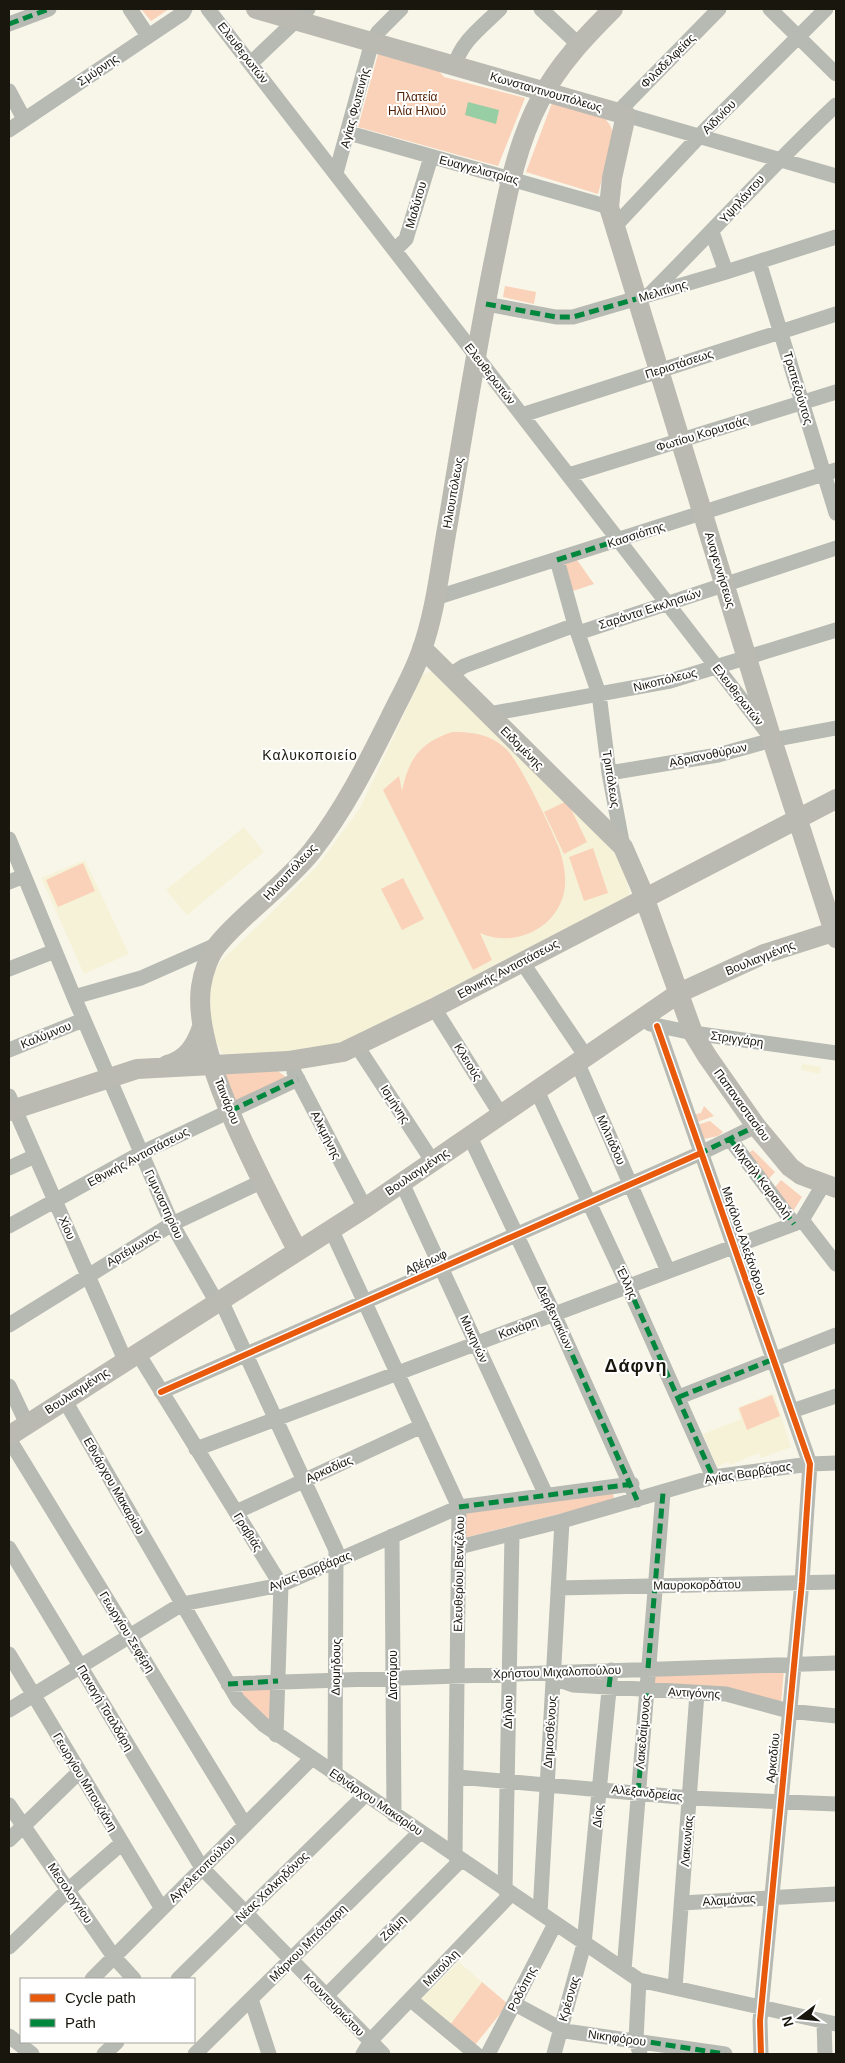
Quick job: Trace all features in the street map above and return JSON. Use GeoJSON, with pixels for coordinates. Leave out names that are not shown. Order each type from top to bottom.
{"type":"FeatureCollection","features":[{"type":"Feature","properties":{"kind":"main road","name":"Κωνσταντινουπόλεως"},"geometry":{"type":"LineString","coordinates":[[256,9],[302,15],[372,42],[622,114]]}},
{"type":"Feature","properties":{"kind":"main road","name":"Ηλιουπόλεως"},"geometry":{"type":"LineString","coordinates":[[218,944],[282,884],[311,852],[339,813],[366,770],[422,648],[435,598],[476,356],[510,178],[518,152],[545,92],[578,44],[613,9]]}},
{"type":"Feature","properties":{"kind":"main road","name":"Αναγεννήσεως"},"geometry":{"type":"LineString","coordinates":[[622,114],[609,207],[614,227],[643,297],[659,371],[680,441],[772,740],[835,933]]}},
{"type":"Feature","properties":{"kind":"main road","name":"Ειδομένης"},"geometry":{"type":"LineString","coordinates":[[422,648],[622,847]]}},
{"type":"Feature","properties":{"kind":"main road","name":"Εθνικής Αντιστάσεως"},"geometry":{"type":"LineString","coordinates":[[159,1067],[288,1061],[329,1056],[357,1046],[434,1008],[836,799]]}},
{"type":"Feature","properties":{"kind":"main road","name":"Τριπόλεως"},"geometry":{"type":"LineString","coordinates":[[622,847],[644,898],[679,993]]}},
{"type":"Feature","properties":{"kind":"main road","name":"Βουλιαγμένης"},"geometry":{"type":"LineString","coordinates":[[9,1438],[64,1399],[402,1183],[582,1061],[648,1024],[679,993],[764,954],[835,933]]}},
{"type":"Feature","properties":{"kind":"main road","name":"Ταινάρου"},"geometry":{"type":"LineString","coordinates":[[218,944],[202,981],[200,1004],[202,1026],[213,1065],[230,1110],[298,1250]]}},
{"type":"Feature","properties":{"kind":"main road","name":"Παπαναστασίου"},"geometry":{"type":"LineString","coordinates":[[679,993],[693,1033],[756,1126],[792,1168],[801,1175],[829,1187]]}},
{"type":"Feature","properties":{"kind":"main road"},"geometry":{"type":"LineString","coordinates":[[11,1105],[128,1071],[159,1067],[184,1058],[193,1048],[202,1026]]}},
{"type":"Feature","properties":{"kind":"street"},"geometry":{"type":"LineString","coordinates":[[9,24],[49,9]]}},
{"type":"Feature","properties":{"kind":"street"},"geometry":{"type":"LineString","coordinates":[[130,9],[148,36]]}},
{"type":"Feature","properties":{"kind":"street","name":"Σμύρνης"},"geometry":{"type":"LineString","coordinates":[[9,130],[183,13],[185,9]]}},
{"type":"Feature","properties":{"kind":"street","name":"Ελευθερωτών"},"geometry":{"type":"LineString","coordinates":[[208,9],[772,740]]}},
{"type":"Feature","properties":{"kind":"street"},"geometry":{"type":"LineString","coordinates":[[372,42],[378,32],[401,9]]}},
{"type":"Feature","properties":{"kind":"street"},"geometry":{"type":"LineString","coordinates":[[454,66],[457,55],[463,46],[500,9]]}},
{"type":"Feature","properties":{"kind":"street"},"geometry":{"type":"LineString","coordinates":[[541,9],[578,44]]}},
{"type":"Feature","properties":{"kind":"street","name":"Φιλαδελφείας"},"geometry":{"type":"LineString","coordinates":[[622,114],[719,9]]}},
{"type":"Feature","properties":{"kind":"street"},"geometry":{"type":"LineString","coordinates":[[770,9],[836,74]]}},
{"type":"Feature","properties":{"kind":"street","name":"Αϊδινίου"},"geometry":{"type":"LineString","coordinates":[[614,227],[700,136],[826,9]]}},
{"type":"Feature","properties":{"kind":"street"},"geometry":{"type":"LineString","coordinates":[[251,63],[302,15]]}},
{"type":"Feature","properties":{"kind":"street","name":"Αγίας Φωτεινής"},"geometry":{"type":"LineString","coordinates":[[336,173],[349,133],[372,42]]}},
{"type":"Feature","properties":{"kind":"street"},"geometry":{"type":"LineString","coordinates":[[9,91],[24,119]]}},
{"type":"Feature","properties":{"kind":"street","name":"Υψηλάντου"},"geometry":{"type":"LineString","coordinates":[[643,297],[712,232],[778,159],[836,105]]}},
{"type":"Feature","properties":{"kind":"street","name":"Κωνσταντινουπόλεως"},"geometry":{"type":"LineString","coordinates":[[622,114],[836,176]]}},
{"type":"Feature","properties":{"kind":"street","name":"Ευαγγελιστρίας"},"geometry":{"type":"LineString","coordinates":[[349,133],[609,207]]}},
{"type":"Feature","properties":{"kind":"street","name":"Μαδύτου"},"geometry":{"type":"LineString","coordinates":[[395,250],[406,239],[431,156]]}},
{"type":"Feature","properties":{"kind":"street"},"geometry":{"type":"LineString","coordinates":[[712,232],[726,272]]}},
{"type":"Feature","properties":{"kind":"street","name":"Μελιτίνης"},"geometry":{"type":"LineString","coordinates":[[486,304],[556,317],[573,317],[759,262],[836,237]]}},
{"type":"Feature","properties":{"kind":"street","name":"Τραπεζούντος"},"geometry":{"type":"LineString","coordinates":[[759,262],[802,403],[830,472],[836,513]]}},
{"type":"Feature","properties":{"kind":"street","name":"Περιστάσεως"},"geometry":{"type":"LineString","coordinates":[[522,415],[836,314]]}},
{"type":"Feature","properties":{"kind":"street","name":"Φωτίου Κορυτσάς"},"geometry":{"type":"LineString","coordinates":[[569,475],[836,392]]}},
{"type":"Feature","properties":{"kind":"street","name":"Κασσιόπης"},"geometry":{"type":"LineString","coordinates":[[435,598],[830,472]]}},
{"type":"Feature","properties":{"kind":"street","name":"Σαράντα Εκκλησιών"},"geometry":{"type":"LineString","coordinates":[[450,676],[464,666],[577,629],[668,604],[836,548]]}},
{"type":"Feature","properties":{"kind":"street","name":"Τριπόλεως"},"geometry":{"type":"LineString","coordinates":[[557,560],[577,629],[599,694],[609,773],[622,847]]}},
{"type":"Feature","properties":{"kind":"street","name":"Νικοπόλεως"},"geometry":{"type":"LineString","coordinates":[[489,714],[675,680],[836,630]]}},
{"type":"Feature","properties":{"kind":"street","name":"Αδριανοθύρων"},"geometry":{"type":"LineString","coordinates":[[609,773],[718,755],[772,740],[836,728]]}},
{"type":"Feature","properties":{"kind":"street","name":"Γυμναστηρίου"},"geometry":{"type":"LineString","coordinates":[[9,839],[83,1020],[172,1224],[224,1308],[336,1550],[337,1560]]}},
{"type":"Feature","properties":{"kind":"street"},"geometry":{"type":"LineString","coordinates":[[9,882],[24,876]]}},
{"type":"Feature","properties":{"kind":"street"},"geometry":{"type":"LineString","coordinates":[[74,997],[141,978],[218,944]]}},
{"type":"Feature","properties":{"kind":"street"},"geometry":{"type":"LineString","coordinates":[[9,969],[55,951]]}},
{"type":"Feature","properties":{"kind":"street","name":"Μιλτιάδου"},"geometry":{"type":"LineString","coordinates":[[522,962],[582,1061],[630,1184],[668,1271]]}},
{"type":"Feature","properties":{"kind":"street","name":"Κλειούς"},"geometry":{"type":"LineString","coordinates":[[434,1008],[502,1115]]}},
{"type":"Feature","properties":{"kind":"street","name":"Καλύμνου"},"geometry":{"type":"LineString","coordinates":[[9,1050],[83,1020]]}},
{"type":"Feature","properties":{"kind":"street","name":"Στριγγάρη"},"geometry":{"type":"LineString","coordinates":[[648,1024],[693,1033],[836,1053]]}},
{"type":"Feature","properties":{"kind":"street","name":"Μεγάλου Αλεξάνδρου"},"geometry":{"type":"LineString","coordinates":[[648,1024],[700,1153],[810,1464]]}},
{"type":"Feature","properties":{"kind":"street","name":"Ισμήνης"},"geometry":{"type":"LineString","coordinates":[[357,1046],[433,1162]]}},
{"type":"Feature","properties":{"kind":"street","name":"Αλκμήνης"},"geometry":{"type":"LineString","coordinates":[[288,1061],[364,1208]]}},
{"type":"Feature","properties":{"kind":"street","name":"Εθνικής Αντιστάσεως"},"geometry":{"type":"LineString","coordinates":[[9,1226],[141,1153],[298,1079]]}},
{"type":"Feature","properties":{"kind":"street","name":"Έλλης"},"geometry":{"type":"LineString","coordinates":[[537,1091],[679,1397],[713,1477]]}},
{"type":"Feature","properties":{"kind":"street","name":"Χίου"},"geometry":{"type":"LineString","coordinates":[[11,1105],[88,1275],[131,1356]]}},
{"type":"Feature","properties":{"kind":"street","name":"Αβέρωφ"},"geometry":{"type":"LineString","coordinates":[[161,1392],[700,1153],[756,1126]]}},
{"type":"Feature","properties":{"kind":"street","name":"Δερβενακίων"},"geometry":{"type":"LineString","coordinates":[[470,1137],[554,1314],[632,1484],[637,1500]]}},
{"type":"Feature","properties":{"kind":"street","name":"Μιχαήλ Καραολή"},"geometry":{"type":"LineString","coordinates":[[730,1139],[798,1222],[836,1264]]}},
{"type":"Feature","properties":{"kind":"street"},"geometry":{"type":"LineString","coordinates":[[9,1168],[35,1156]]}},
{"type":"Feature","properties":{"kind":"street","name":"Αρτέμωνος"},"geometry":{"type":"LineString","coordinates":[[9,1325],[172,1224],[263,1181]]}},
{"type":"Feature","properties":{"kind":"street","name":"Μυκηνών"},"geometry":{"type":"LineString","coordinates":[[402,1183],[546,1495]]}},
{"type":"Feature","properties":{"kind":"street"},"geometry":{"type":"LineString","coordinates":[[798,1222],[829,1187]]}},
{"type":"Feature","properties":{"kind":"street","name":"Κανάρη"},"geometry":{"type":"LineString","coordinates":[[196,1449],[798,1222]]}},
{"type":"Feature","properties":{"kind":"street","name":"Ελευθερίου Βενιζέλου"},"geometry":{"type":"LineString","coordinates":[[331,1229],[459,1507],[458,1858]]}},
{"type":"Feature","properties":{"kind":"street"},"geometry":{"type":"LineString","coordinates":[[679,1397],[836,1335]]}},
{"type":"Feature","properties":{"kind":"street","name":"Γραβιάς"},"geometry":{"type":"LineString","coordinates":[[131,1356],[161,1392],[281,1585]]}},
{"type":"Feature","properties":{"kind":"street"},"geometry":{"type":"LineString","coordinates":[[9,1386],[27,1424]]}},
{"type":"Feature","properties":{"kind":"street"},"geometry":{"type":"LineString","coordinates":[[792,1412],[836,1396]]}},
{"type":"Feature","properties":{"kind":"street","name":"Εθνάρχου Μακαρίου"},"geometry":{"type":"LineString","coordinates":[[64,1399],[228,1684],[246,1709],[276,1735],[639,1980],[830,2023]]}},
{"type":"Feature","properties":{"kind":"street","name":"Αρκαδίας"},"geometry":{"type":"LineString","coordinates":[[236,1512],[422,1426]]}},
{"type":"Feature","properties":{"kind":"street","name":"Γεωργίου Σεφέρη"},"geometry":{"type":"LineString","coordinates":[[9,1438],[245,1825]]}},
{"type":"Feature","properties":{"kind":"street","name":"Αγίας Βαρβάρας"},"geometry":{"type":"LineString","coordinates":[[459,1547],[562,1521],[713,1477],[810,1464],[836,1463]]}},
{"type":"Feature","properties":{"kind":"street","name":"Αρκαδίου"},"geometry":{"type":"LineString","coordinates":[[761,2054],[762,2008],[802,1582],[810,1464]]}},
{"type":"Feature","properties":{"kind":"street","name":"Αγίας Βαρβάρας"},"geometry":{"type":"LineString","coordinates":[[9,1710],[182,1604],[281,1585],[459,1507],[632,1484]]}},
{"type":"Feature","properties":{"kind":"street","name":"Λακεδαίμονος"},"geometry":{"type":"LineString","coordinates":[[624,1970],[663,1493]]}},
{"type":"Feature","properties":{"kind":"street","name":"Δημοσθένους"},"geometry":{"type":"LineString","coordinates":[[540,1913],[562,1521]]}},
{"type":"Feature","properties":{"kind":"street","name":"Δήλου"},"geometry":{"type":"LineString","coordinates":[[508,1892],[507,1781],[512,1534]]}},
{"type":"Feature","properties":{"kind":"street","name":"Διστόμου"},"geometry":{"type":"LineString","coordinates":[[392,1536],[394,1815]]}},
{"type":"Feature","properties":{"kind":"street","name":"Παναγή Τσαλδάρη"},"geometry":{"type":"LineString","coordinates":[[9,1548],[202,1868]]}},
{"type":"Feature","properties":{"kind":"street","name":"Διομήδους"},"geometry":{"type":"LineString","coordinates":[[335,1775],[337,1560]]}},
{"type":"Feature","properties":{"kind":"street","name":"Μαυροκορδάτου"},"geometry":{"type":"LineString","coordinates":[[558,1588],[836,1582]]}},
{"type":"Feature","properties":{"kind":"street"},"geometry":{"type":"LineString","coordinates":[[276,1735],[281,1585]]}},
{"type":"Feature","properties":{"kind":"street","name":"Γεωργίου Μπουζιάνη"},"geometry":{"type":"LineString","coordinates":[[9,1654],[162,1909]]}},
{"type":"Feature","properties":{"kind":"street","name":"Χρήστου Μιχαλοπούλου"},"geometry":{"type":"LineString","coordinates":[[228,1684],[836,1663]]}},
{"type":"Feature","properties":{"kind":"street","name":"Δίος"},"geometry":{"type":"LineString","coordinates":[[584,1944],[601,1789],[611,1670]]}},
{"type":"Feature","properties":{"kind":"street","name":"Αντιγόνης"},"geometry":{"type":"LineString","coordinates":[[554,1674],[559,1680],[573,1685],[726,1694],[789,1711],[836,1716]]}},
{"type":"Feature","properties":{"kind":"street","name":"Λακωνίας"},"geometry":{"type":"LineString","coordinates":[[675,1988],[698,1693]]}},
{"type":"Feature","properties":{"kind":"street","name":"Αγγελετοπούλου"},"geometry":{"type":"LineString","coordinates":[[93,1978],[311,1758]]}},
{"type":"Feature","properties":{"kind":"street"},"geometry":{"type":"LineString","coordinates":[[9,1840],[79,1772]]}},
{"type":"Feature","properties":{"kind":"street","name":"Αλεξανδρείας"},"geometry":{"type":"LineString","coordinates":[[458,1777],[690,1798],[836,1804]]}},
{"type":"Feature","properties":{"kind":"street","name":"Νέας Χαλκηδόνος"},"geometry":{"type":"LineString","coordinates":[[179,1978],[365,1795]]}},
{"type":"Feature","properties":{"kind":"street","name":"Μεσολογγίου"},"geometry":{"type":"LineString","coordinates":[[9,1805],[114,1957],[133,1978]]}},
{"type":"Feature","properties":{"kind":"street","name":"Μάρκου Μπότσαρη"},"geometry":{"type":"LineString","coordinates":[[199,2049],[420,1832]]}},
{"type":"Feature","properties":{"kind":"street"},"geometry":{"type":"LineString","coordinates":[[9,1947],[68,1890],[122,1843]]}},
{"type":"Feature","properties":{"kind":"street","name":"Ζαΐμη"},"geometry":{"type":"LineString","coordinates":[[326,1996],[458,1858]]}},
{"type":"Feature","properties":{"kind":"street","name":"Κουντουριώτου"},"geometry":{"type":"LineString","coordinates":[[202,1868],[244,1914],[326,1996],[364,2050],[383,2054]]}},
{"type":"Feature","properties":{"kind":"street","name":"Μιαούλη"},"geometry":{"type":"LineString","coordinates":[[364,2050],[508,1892]]}},
{"type":"Feature","properties":{"kind":"street","name":"Αλαμάνας"},"geometry":{"type":"LineString","coordinates":[[682,1904],[836,1894]]}},
{"type":"Feature","properties":{"kind":"street","name":"Ροδόπης"},"geometry":{"type":"LineString","coordinates":[[488,2054],[555,1924]]}},
{"type":"Feature","properties":{"kind":"street","name":"Κρέσνας"},"geometry":{"type":"LineString","coordinates":[[554,2054],[584,1944]]}},
{"type":"Feature","properties":{"kind":"street"},"geometry":{"type":"LineString","coordinates":[[638,2047],[639,1980]]}},
{"type":"Feature","properties":{"kind":"street"},"geometry":{"type":"LineString","coordinates":[[251,1999],[269,2054]]}},
{"type":"Feature","properties":{"kind":"street"},"geometry":{"type":"LineString","coordinates":[[411,2000],[476,2054]]}},
{"type":"Feature","properties":{"kind":"street","name":"Νικηφόρου"},"geometry":{"type":"LineString","coordinates":[[515,2004],[560,2029],[638,2047],[725,2054]]}},
{"type":"Feature","properties":{"kind":"street"},"geometry":{"type":"LineString","coordinates":[[825,2054],[830,2023]]}},
{"type":"Feature","properties":{"kind":"street"},"geometry":{"type":"LineString","coordinates":[[9,2036],[26,2050]]}},
{"type":"Feature","properties":{"kind":"street"},"geometry":{"type":"LineString","coordinates":[[104,2054],[115,2043]]}},
{"type":"Feature","properties":{"kind":"shaded area"},"geometry":{"type":"Polygon","coordinates":[[[468,102],[499,110],[496,124],[465,115],[468,102]]]}},
{"type":"Feature","properties":{"kind":"shaded area"},"geometry":{"type":"Polygon","coordinates":[[[434,670],[622,860],[630,895],[346,1042],[260,1056],[223,1054],[215,1040],[210,1016],[208,983],[220,962],[318,865],[360,808],[423,674],[434,670]]]}},
{"type":"Feature","properties":{"kind":"shaded area"},"geometry":{"type":"Polygon","coordinates":[[[244,827],[264,852],[187,915],[166,890],[244,827]]]}},
{"type":"Feature","properties":{"kind":"shaded area"},"geometry":{"type":"Polygon","coordinates":[[[85,860],[129,954],[84,974],[41,878],[85,860]]]}},
{"type":"Feature","properties":{"kind":"shaded area"},"geometry":{"type":"Polygon","coordinates":[[[802,1064],[821,1067],[820,1074],[801,1070],[802,1064]]]}},
{"type":"Feature","properties":{"kind":"shaded area"},"geometry":{"type":"Polygon","coordinates":[[[774,1393],[791,1447],[761,1458],[759,1453],[730,1465],[728,1462],[717,1467],[703,1434],[741,1419],[737,1408],[774,1393]]]}},
{"type":"Feature","properties":{"kind":"shaded area"},"geometry":{"type":"Polygon","coordinates":[[[459,1962],[482,1982],[450,2025],[420,2000],[459,1962]]]}},
{"type":"Feature","properties":{"kind":"green space"},"geometry":{"type":"Polygon","coordinates":[[[141,9],[169,9],[151,21],[141,9]]]}},
{"type":"Feature","properties":{"kind":"green space","name":"Πλατεία Ηλία Ηλιού"},"geometry":{"type":"Polygon","coordinates":[[[378,54],[439,71],[444,77],[525,98],[498,166],[358,127],[378,54]]]}},
{"type":"Feature","properties":{"kind":"green space"},"geometry":{"type":"Polygon","coordinates":[[[552,103],[603,116],[610,125],[614,135],[598,194],[526,172],[552,103]]]}},
{"type":"Feature","properties":{"kind":"green space"},"geometry":{"type":"Polygon","coordinates":[[[505,286],[536,292],[534,304],[503,297],[505,286]]]}},
{"type":"Feature","properties":{"kind":"green space"},"geometry":{"type":"Polygon","coordinates":[[[577,560],[594,584],[570,592],[561,564],[577,560]]]}},
{"type":"Feature","properties":{"kind":"green space"},"geometry":{"type":"Polygon","coordinates":[[[452,732],[474,733],[487,737],[499,743],[511,755],[534,795],[555,838],[562,857],[565,876],[562,900],[555,913],[546,923],[534,931],[521,936],[507,938],[480,933],[492,960],[473,970],[383,790],[399,776],[402,791],[408,769],[418,753],[432,741],[452,732]]]}},
{"type":"Feature","properties":{"kind":"green space"},"geometry":{"type":"Polygon","coordinates":[[[567,801],[587,842],[564,854],[544,812],[567,801]]]}},
{"type":"Feature","properties":{"kind":"green space"},"geometry":{"type":"Polygon","coordinates":[[[593,848],[608,893],[584,901],[569,857],[593,848]]]}},
{"type":"Feature","properties":{"kind":"green space"},"geometry":{"type":"Polygon","coordinates":[[[83,863],[95,891],[58,907],[46,880],[83,863]]]}},
{"type":"Feature","properties":{"kind":"green space"},"geometry":{"type":"Polygon","coordinates":[[[403,878],[424,919],[402,930],[381,889],[403,878]]]}},
{"type":"Feature","properties":{"kind":"green space"},"geometry":{"type":"Polygon","coordinates":[[[278,1071],[287,1078],[234,1102],[223,1074],[278,1071]]]}},
{"type":"Feature","properties":{"kind":"green space"},"geometry":{"type":"Polygon","coordinates":[[[704,1106],[714,1116],[692,1124],[688,1116],[701,1113],[704,1106]]]}},
{"type":"Feature","properties":{"kind":"green space"},"geometry":{"type":"Polygon","coordinates":[[[710,1121],[723,1132],[718,1136],[704,1139],[693,1126],[710,1121]]]}},
{"type":"Feature","properties":{"kind":"green space"},"geometry":{"type":"Polygon","coordinates":[[[753,1150],[775,1172],[767,1181],[747,1154],[753,1150]]]}},
{"type":"Feature","properties":{"kind":"green space"},"geometry":{"type":"Polygon","coordinates":[[[781,1180],[802,1197],[790,1216],[772,1191],[781,1180]]]}},
{"type":"Feature","properties":{"kind":"green space"},"geometry":{"type":"Polygon","coordinates":[[[772,1395],[780,1416],[747,1430],[739,1408],[772,1395]]]}},
{"type":"Feature","properties":{"kind":"green space"},"geometry":{"type":"Polygon","coordinates":[[[613,1491],[614,1500],[464,1538],[466,1511],[613,1491]]]}},
{"type":"Feature","properties":{"kind":"green space"},"geometry":{"type":"Polygon","coordinates":[[[784,1669],[781,1705],[651,1688],[654,1672],[784,1669]]]}},
{"type":"Feature","properties":{"kind":"green space"},"geometry":{"type":"Polygon","coordinates":[[[272,1686],[270,1719],[266,1720],[241,1695],[245,1687],[272,1686]]]}},
{"type":"Feature","properties":{"kind":"green space"},"geometry":{"type":"Polygon","coordinates":[[[482,1982],[508,2004],[475,2045],[450,2025],[482,1982]]]}},
{"type":"Feature","properties":{"kind":"marked path"},"geometry":{"type":"LineString","coordinates":[[9,24],[49,9]]}},
{"type":"Feature","properties":{"kind":"marked path"},"geometry":{"type":"LineString","coordinates":[[486,304],[556,317],[573,317],[636,299]]}},
{"type":"Feature","properties":{"kind":"marked path"},"geometry":{"type":"LineString","coordinates":[[557,560],[619,540]]}},
{"type":"Feature","properties":{"kind":"marked path"},"geometry":{"type":"LineString","coordinates":[[230,1111],[298,1079]]}},
{"type":"Feature","properties":{"kind":"marked path"},"geometry":{"type":"LineString","coordinates":[[700,1150],[701,1153],[756,1126]]}},
{"type":"Feature","properties":{"kind":"marked path"},"geometry":{"type":"LineString","coordinates":[[730,1139],[794,1224]]}},
{"type":"Feature","properties":{"kind":"marked path"},"geometry":{"type":"LineString","coordinates":[[628,1286],[713,1477]]}},
{"type":"Feature","properties":{"kind":"marked path"},"geometry":{"type":"LineString","coordinates":[[554,1314],[637,1500]]}},
{"type":"Feature","properties":{"kind":"marked path"},"geometry":{"type":"LineString","coordinates":[[679,1397],[774,1359]]}},
{"type":"Feature","properties":{"kind":"marked path"},"geometry":{"type":"LineString","coordinates":[[459,1507],[632,1484]]}},
{"type":"Feature","properties":{"kind":"marked path"},"geometry":{"type":"LineString","coordinates":[[648,1668],[663,1493]]}},
{"type":"Feature","properties":{"kind":"marked path"},"geometry":{"type":"LineString","coordinates":[[609,1687],[611,1670]]}},
{"type":"Feature","properties":{"kind":"marked path"},"geometry":{"type":"LineString","coordinates":[[228,1684],[278,1681]]}},
{"type":"Feature","properties":{"kind":"marked path"},"geometry":{"type":"LineString","coordinates":[[638,1793],[647,1690]]}},
{"type":"Feature","properties":{"kind":"marked path"},"geometry":{"type":"LineString","coordinates":[[636,2040],[725,2054]]}},
{"type":"Feature","properties":{"kind":"cycle path"},"geometry":{"type":"LineString","coordinates":[[657,1026],[810,1464],[802,1582],[760,2021],[761,2054]]}},
{"type":"Feature","properties":{"kind":"cycle path"},"geometry":{"type":"LineString","coordinates":[[161,1392],[701,1153]]}},
{"type":"Feature","properties":{"kind":"district","name":"Καλυκοποιείο"},"geometry":{"type":"Point","coordinates":[310,755]}},
{"type":"Feature","properties":{"kind":"district","name":"Δάφνη"},"geometry":{"type":"Point","coordinates":[636,1366]}}]}
